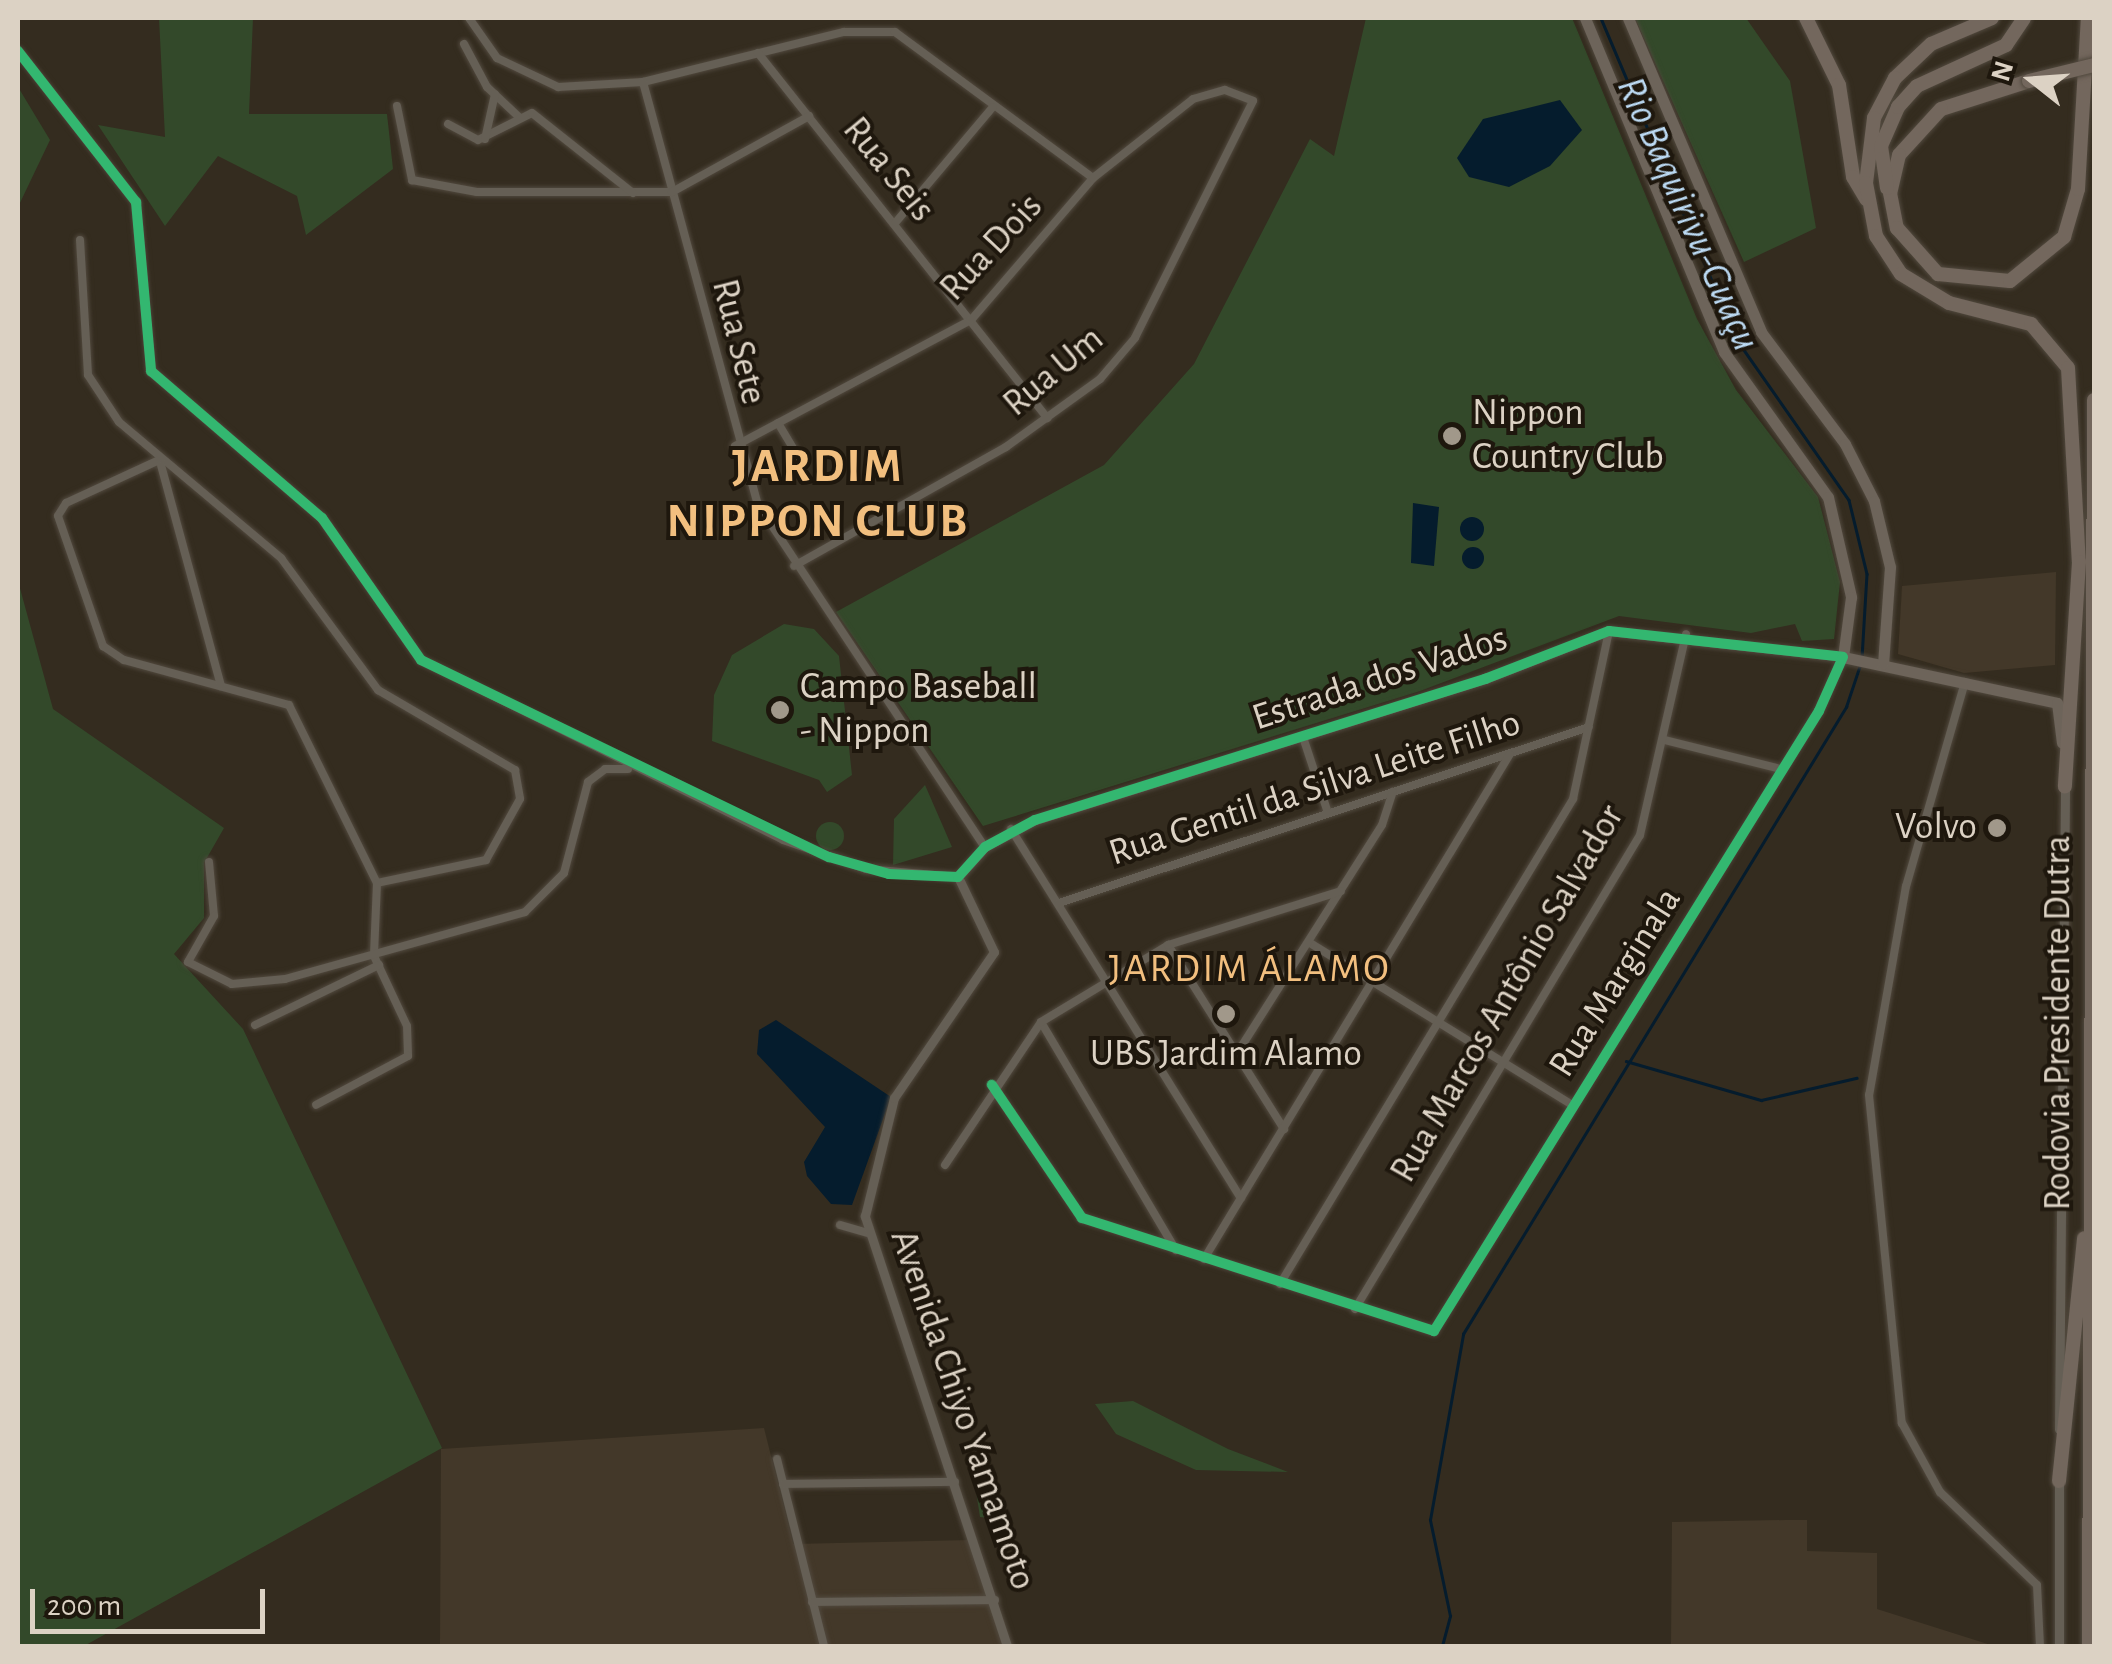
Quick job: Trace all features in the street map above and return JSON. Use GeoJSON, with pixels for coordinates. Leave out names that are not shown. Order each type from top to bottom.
{"type":"FeatureCollection","features":[{"type":"Feature","properties":{"kind":"highway"},"geometry":{"type":"LineString","coordinates":[[1806,18],[1839,85],[1853,177],[1869,204],[1887,258],[1914,285],[2031,324],[2059,351],[2075,397],[2080,562],[2064,787]]}},
{"type":"Feature","properties":{"kind":"highway"},"geometry":{"type":"LineString","coordinates":[[1869,204],[1868,140],[1883,97],[1930,44],[1969,24],[1992,18]]}},
{"type":"Feature","properties":{"kind":"highway"},"geometry":{"type":"LineString","coordinates":[[2024,18],[1998,51],[1917,86],[1898,107],[1881,146],[1901,240],[1938,274],[1992,284],[2039,266],[2074,213],[2088,18]]}},
{"type":"Feature","properties":{"kind":"highway"},"geometry":{"type":"LineString","coordinates":[[1890,193],[1898,155],[1929,116],[2030,81],[2094,65]]}},
{"type":"Feature","properties":{"kind":"highway","name":"Rodovia Presidente Dutra"},"geometry":{"type":"LineString","coordinates":[[2089,1646],[2094,400]]}},
{"type":"Feature","properties":{"kind":"highway"},"geometry":{"type":"LineString","coordinates":[[2059,1481],[2091,1203]]}},
{"type":"Feature","properties":{"kind":"main road"},"geometry":{"type":"LineString","coordinates":[[1585,18],[1724,352],[1828,497],[1850,597],[1849,658],[1965,680],[2057,703],[2064,787]]}},
{"type":"Feature","properties":{"kind":"main road"},"geometry":{"type":"LineString","coordinates":[[1628,18],[1761,332],[1852,456],[1874,501],[1890,567],[1878,663]]}},
{"type":"Feature","properties":{"kind":"street"},"geometry":{"type":"LineString","coordinates":[[469,18],[497,58],[538,83],[644,82],[880,28],[908,38],[1093,178]]}},
{"type":"Feature","properties":{"kind":"street"},"geometry":{"type":"LineString","coordinates":[[464,44],[496,94],[519,117]]}},
{"type":"Feature","properties":{"kind":"street"},"geometry":{"type":"LineString","coordinates":[[18,51],[136,202],[151,371],[322,518],[422,660],[633,769],[829,857],[889,874],[958,877]]}},
{"type":"Feature","properties":{"kind":"street","name":"Rua Seis"},"geometry":{"type":"LineString","coordinates":[[758,53],[896,222],[1047,418]]}},
{"type":"Feature","properties":{"kind":"street","name":"Rua Sete"},"geometry":{"type":"LineString","coordinates":[[644,82],[734,446],[794,566],[985,848]]}},
{"type":"Feature","properties":{"kind":"street"},"geometry":{"type":"LineString","coordinates":[[484,139],[496,94]]}},
{"type":"Feature","properties":{"kind":"street","name":"Rua Dois"},"geometry":{"type":"LineString","coordinates":[[734,446],[970,320],[1093,178],[1203,94],[1248,98],[1249,122]]}},
{"type":"Feature","properties":{"kind":"street"},"geometry":{"type":"LineString","coordinates":[[397,106],[405,167],[420,184],[634,193],[672,192],[809,116]]}},
{"type":"Feature","properties":{"kind":"street"},"geometry":{"type":"LineString","coordinates":[[896,222],[993,106]]}},
{"type":"Feature","properties":{"kind":"street"},"geometry":{"type":"LineString","coordinates":[[448,124],[457,136],[484,139],[532,113],[564,130],[634,193]]}},
{"type":"Feature","properties":{"kind":"street","name":"Rua Um"},"geometry":{"type":"LineString","coordinates":[[794,566],[1047,418],[1122,357],[1249,122]]}},
{"type":"Feature","properties":{"kind":"street"},"geometry":{"type":"LineString","coordinates":[[80,240],[88,375],[159,463],[210,494],[281,558],[378,690],[515,770],[520,799],[494,854],[377,883]]}},
{"type":"Feature","properties":{"kind":"street"},"geometry":{"type":"LineString","coordinates":[[778,423],[797,456]]}},
{"type":"Feature","properties":{"kind":"street"},"geometry":{"type":"LineString","coordinates":[[159,463],[66,503],[58,516],[110,654],[289,705],[377,883],[376,960],[407,1026],[408,1056],[316,1105]]}},
{"type":"Feature","properties":{"kind":"street"},"geometry":{"type":"LineString","coordinates":[[159,463],[221,686]]}},
{"type":"Feature","properties":{"kind":"street"},"geometry":{"type":"LineString","coordinates":[[1280,1284],[1573,800],[1609,631]]}},
{"type":"Feature","properties":{"kind":"street","name":"Estrada dos Vados"},"geometry":{"type":"LineString","coordinates":[[958,877],[985,848],[1012,829],[1303,737],[1609,631],[1686,634],[1849,658]]}},
{"type":"Feature","properties":{"kind":"street","name":"Rua Marcos Antônio Salvador"},"geometry":{"type":"LineString","coordinates":[[1355,1309],[1640,835],[1665,740],[1686,634]]}},
{"type":"Feature","properties":{"kind":"street","name":"Rua Marginala"},"geometry":{"type":"LineString","coordinates":[[1355,1309],[1426,1332],[1438,1328],[1777,768],[1820,711],[1849,658]]}},
{"type":"Feature","properties":{"kind":"street"},"geometry":{"type":"LineString","coordinates":[[1965,680],[1906,886],[1868,1080],[1902,1423],[1940,1492],[2037,1584],[2040,1646]]}},
{"type":"Feature","properties":{"kind":"street","name":"Rua Gentil da Silva Leite Filho"},"geometry":{"type":"LineString","coordinates":[[1059,903],[1589,727]]}},
{"type":"Feature","properties":{"kind":"street"},"geometry":{"type":"LineString","coordinates":[[1303,737],[1328,813]]}},
{"type":"Feature","properties":{"kind":"street"},"geometry":{"type":"LineString","coordinates":[[1665,740],[1777,768]]}},
{"type":"Feature","properties":{"kind":"street"},"geometry":{"type":"LineString","coordinates":[[1204,1259],[1375,984],[1510,754]]}},
{"type":"Feature","properties":{"kind":"street"},"geometry":{"type":"LineString","coordinates":[[209,862],[214,916],[187,956],[198,971],[260,984],[376,960],[537,904],[564,873],[588,782],[604,769],[633,769]]}},
{"type":"Feature","properties":{"kind":"street"},"geometry":{"type":"LineString","coordinates":[[2059,1646],[2064,787]]}},
{"type":"Feature","properties":{"kind":"street"},"geometry":{"type":"LineString","coordinates":[[1236,1054],[1342,892],[1393,792]]}},
{"type":"Feature","properties":{"kind":"street"},"geometry":{"type":"LineString","coordinates":[[1012,829],[1241,1198]]}},
{"type":"Feature","properties":{"kind":"street","name":"Avenida Chiyo Yamamoto"},"geometry":{"type":"LineString","coordinates":[[958,877],[994,952],[894,1098],[868,1187],[868,1233],[996,1600],[1008,1646]]}},
{"type":"Feature","properties":{"kind":"street"},"geometry":{"type":"LineString","coordinates":[[945,1165],[954,1142],[992,1085],[1042,1022],[1168,945],[1342,892]]}},
{"type":"Feature","properties":{"kind":"street"},"geometry":{"type":"LineString","coordinates":[[1310,943],[1574,1106]]}},
{"type":"Feature","properties":{"kind":"street"},"geometry":{"type":"LineString","coordinates":[[1168,945],[1284,1129]]}},
{"type":"Feature","properties":{"kind":"street"},"geometry":{"type":"LineString","coordinates":[[255,1025],[376,960]]}},
{"type":"Feature","properties":{"kind":"street"},"geometry":{"type":"LineString","coordinates":[[1042,1022],[1176,1250]]}},
{"type":"Feature","properties":{"kind":"street"},"geometry":{"type":"LineString","coordinates":[[992,1085],[1072,1211],[1355,1309]]}},
{"type":"Feature","properties":{"kind":"street"},"geometry":{"type":"LineString","coordinates":[[840,1225],[868,1233]]}},
{"type":"Feature","properties":{"kind":"street"},"geometry":{"type":"LineString","coordinates":[[777,1459],[824,1646]]}},
{"type":"Feature","properties":{"kind":"street"},"geometry":{"type":"LineString","coordinates":[[783,1484],[955,1482]]}},
{"type":"Feature","properties":{"kind":"street"},"geometry":{"type":"LineString","coordinates":[[812,1602],[996,1600]]}},
{"type":"Feature","properties":{"kind":"shaded area"},"geometry":{"type":"Polygon","coordinates":[[[2056,572],[2055,665],[1964,673],[1898,654],[1902,586],[2056,572]]]}},
{"type":"Feature","properties":{"kind":"shaded area"},"geometry":{"type":"Polygon","coordinates":[[[764,1428],[793,1544],[971,1540],[1004,1646],[440,1646],[441,1449],[764,1428]]]}},
{"type":"Feature","properties":{"kind":"shaded area"},"geometry":{"type":"Polygon","coordinates":[[[1807,1520],[1807,1551],[1877,1553],[1877,1609],[1994,1646],[1671,1646],[1672,1522],[1807,1520]]]}},
{"type":"Feature","properties":{"kind":"green space"},"geometry":{"type":"Polygon","coordinates":[[[159,18],[253,18],[249,114],[387,114],[393,169],[306,235],[297,196],[218,156],[165,226],[98,125],[165,137],[159,18]]]}},
{"type":"Feature","properties":{"kind":"green space","name":"Nippon Country Club"},"geometry":{"type":"Polygon","coordinates":[[[1366,18],[1572,18],[1697,319],[1736,390],[1818,497],[1840,582],[1834,639],[1802,641],[1795,624],[1751,633],[1619,616],[1420,691],[983,826],[836,612],[1104,465],[1194,364],[1310,139],[1334,156],[1366,18]]]}},
{"type":"Feature","properties":{"kind":"green space"},"geometry":{"type":"Polygon","coordinates":[[[1635,18],[1746,18],[1790,81],[1816,228],[1744,262],[1635,18]]]}},
{"type":"Feature","properties":{"kind":"green space"},"geometry":{"type":"Polygon","coordinates":[[[18,87],[50,140],[18,207],[18,87]]]}},
{"type":"Feature","properties":{"kind":"green space"},"geometry":{"type":"Polygon","coordinates":[[[18,581],[53,709],[224,828],[204,863],[204,918],[174,954],[243,1029],[442,1448],[84,1646],[18,1646],[18,581]]]}},
{"type":"Feature","properties":{"kind":"green space","name":"Campo Baseball - Nippon"},"geometry":{"type":"Polygon","coordinates":[[[784,624],[814,629],[839,656],[852,775],[827,792],[819,780],[712,741],[714,695],[732,655],[784,624]]]}},
{"type":"Feature","properties":{"kind":"green space"},"geometry":{"type":"Polygon","coordinates":[[[925,785],[952,847],[893,865],[894,819],[925,785]]]}},
{"type":"Feature","properties":{"kind":"green space"},"geometry":{"type":"Polygon","coordinates":[[[830,822],[840,826],[844,836],[840,846],[830,850],[820,846],[816,836],[820,826],[830,822]]]}},
{"type":"Feature","properties":{"kind":"green space"},"geometry":{"type":"Polygon","coordinates":[[[1133,1401],[1228,1449],[1288,1472],[1196,1470],[1116,1434],[1095,1404],[1133,1401]]]}},
{"type":"Feature","properties":{"kind":"green space"},"geometry":{"type":"Polygon","coordinates":[[[975,1485],[997,1486],[989,1518],[980,1517],[975,1485]]]}},
{"type":"Feature","properties":{"kind":"water"},"geometry":{"type":"Polygon","coordinates":[[[1560,100],[1582,130],[1550,166],[1509,187],[1469,177],[1457,158],[1483,119],[1560,100]]]}},
{"type":"Feature","properties":{"kind":"water"},"geometry":{"type":"Polygon","coordinates":[[[1413,503],[1439,507],[1434,566],[1411,563],[1413,503]]]}},
{"type":"Feature","properties":{"kind":"water"},"geometry":{"type":"Polygon","coordinates":[[[1472,517],[1481,520],[1481,538],[1472,541],[1463,538],[1460,529],[1463,520],[1472,517]]]}},
{"type":"Feature","properties":{"kind":"water"},"geometry":{"type":"Polygon","coordinates":[[[1469,547],[1477,547],[1484,558],[1477,569],[1469,569],[1462,562],[1462,554],[1469,547]]]}},
{"type":"Feature","properties":{"kind":"water"},"geometry":{"type":"Polygon","coordinates":[[[776,1020],[891,1097],[852,1205],[831,1204],[807,1176],[804,1162],[825,1127],[757,1054],[759,1030],[776,1020]]]}},
{"type":"Feature","properties":{"kind":"waterway","name":"Rio Baquirivu-Guaçu"},"geometry":{"type":"LineString","coordinates":[[1601,18],[1737,340],[1849,500],[1867,574],[1862,658]]}},
{"type":"Feature","properties":{"kind":"waterway","name":"Rio Baquirivu-Guaçu"},"geometry":{"type":"LineString","coordinates":[[1442,1646],[1450,1616],[1430,1520],[1463,1334],[1846,707],[1860,665]]}},
{"type":"Feature","properties":{"kind":"waterway"},"geometry":{"type":"LineString","coordinates":[[1626,1061],[1761,1100],[1856,1078]]}},
{"type":"Feature","properties":{"kind":"cycle path"},"geometry":{"type":"LineString","coordinates":[[18,51],[136,202],[151,371],[322,518],[421,660],[829,857],[889,874],[958,877],[985,847],[1035,820],[1485,679],[1609,631],[1843,657],[1819,711],[1434,1331],[1082,1218],[992,1085]]}},
{"type":"Feature","properties":{"kind":"place","name":"Nippon Country Club"},"geometry":{"type":"Point","coordinates":[1452,436]}},
{"type":"Feature","properties":{"kind":"place","name":"Campo Baseball - Nippon"},"geometry":{"type":"Point","coordinates":[780,710]}},
{"type":"Feature","properties":{"kind":"place","name":"Volvo"},"geometry":{"type":"Point","coordinates":[1997,828]}},
{"type":"Feature","properties":{"kind":"place","name":"UBS Jardim Alamo"},"geometry":{"type":"Point","coordinates":[1226,1014]}},
{"type":"Feature","properties":{"kind":"district","name":"JARDIM NIPPON CLUB"},"geometry":{"type":"Point","coordinates":[818,494]}},
{"type":"Feature","properties":{"kind":"district","name":"JARDIM ÁLAMO"},"geometry":{"type":"Point","coordinates":[1250,969]}}]}
